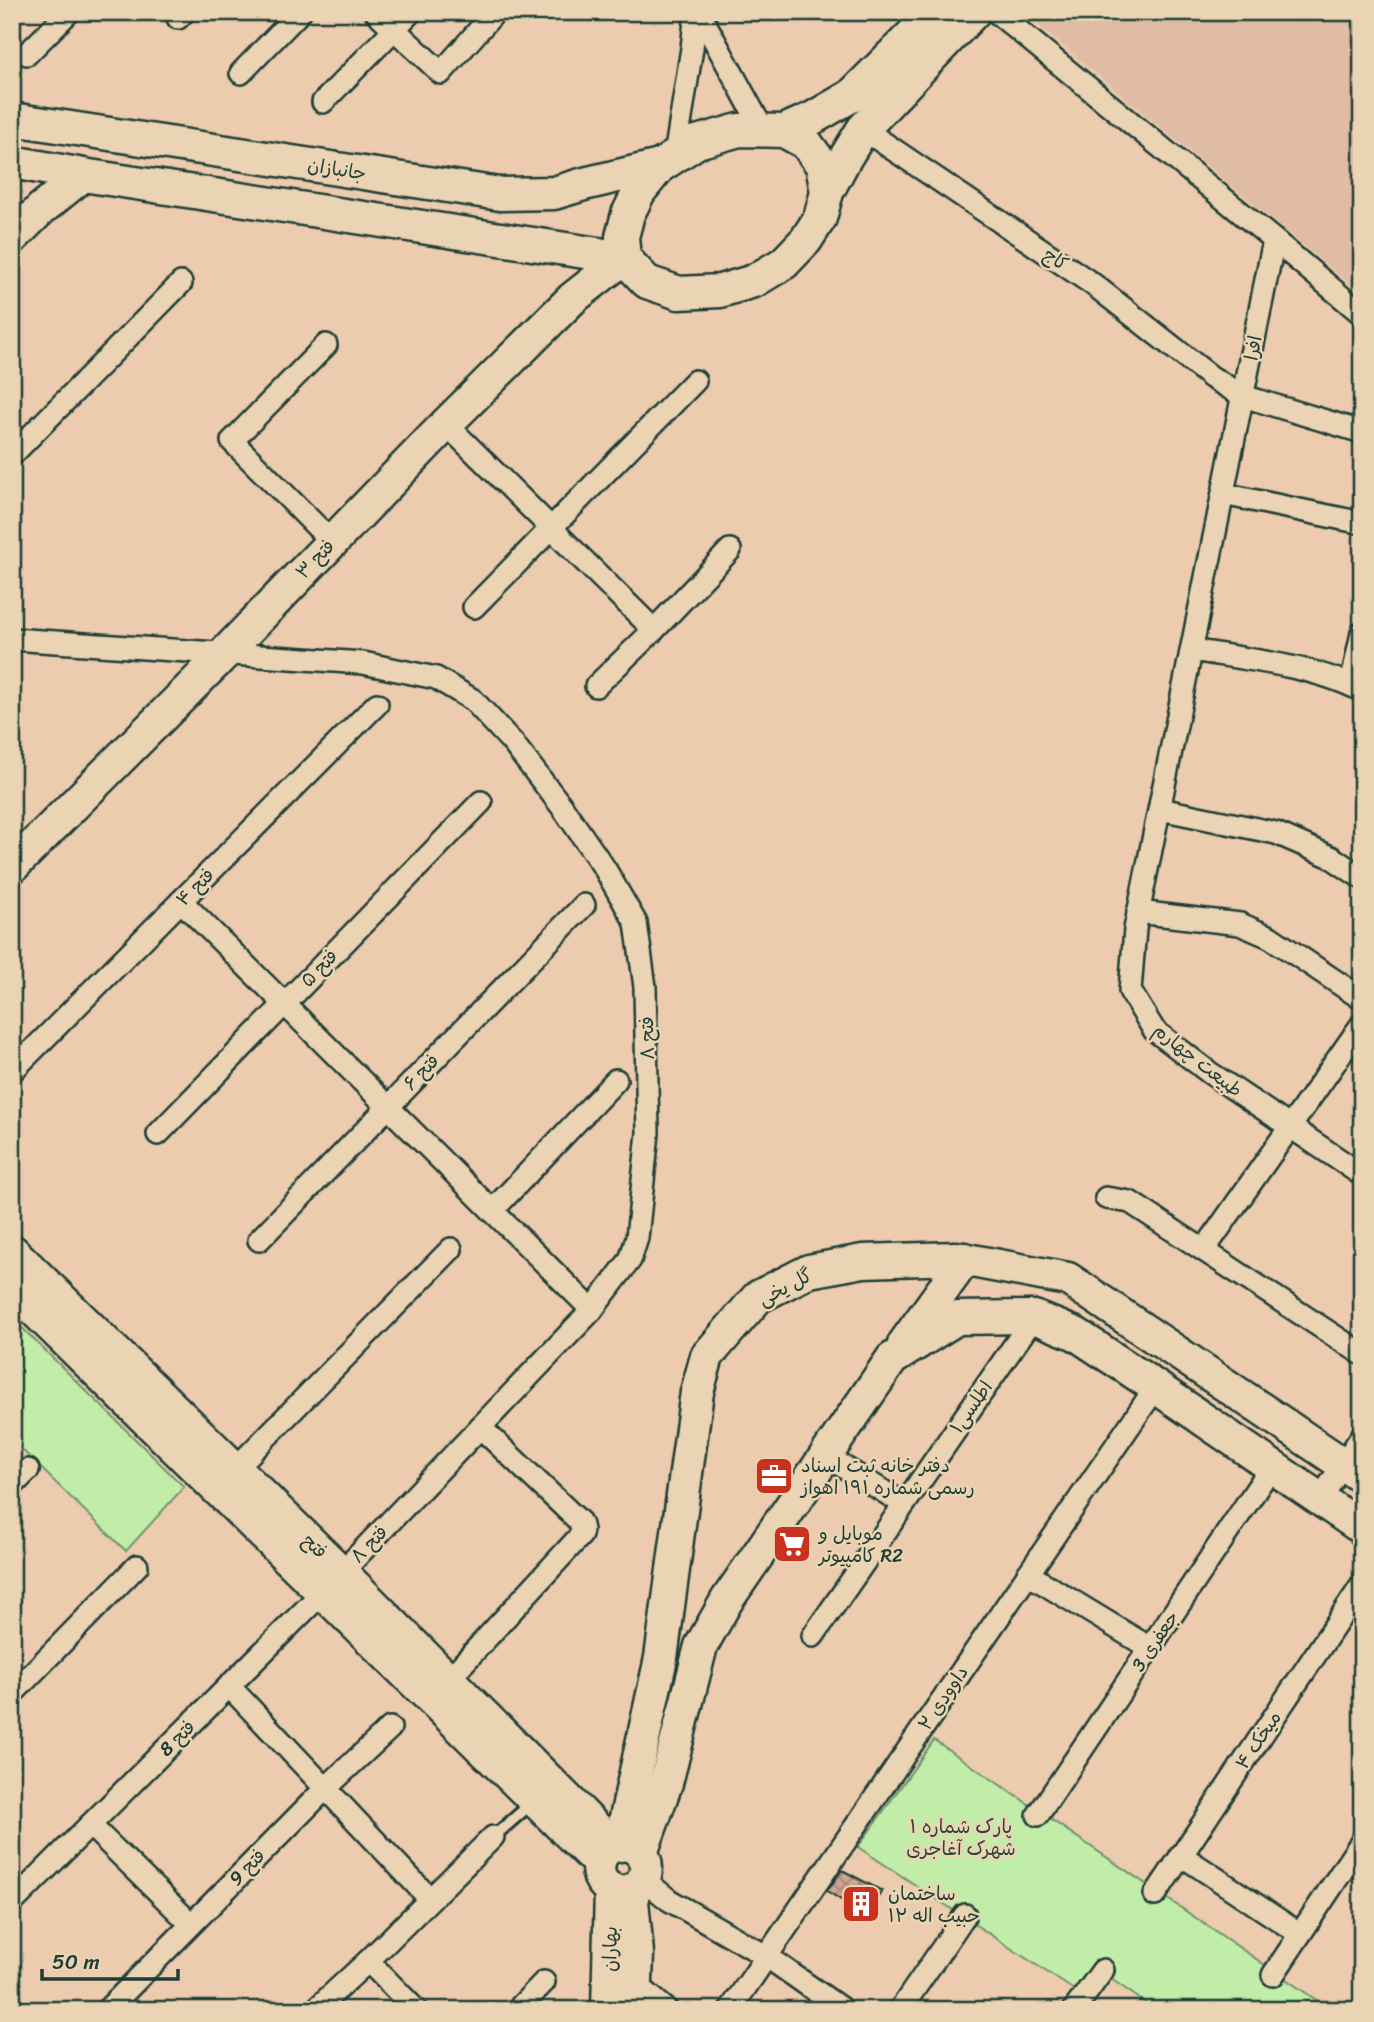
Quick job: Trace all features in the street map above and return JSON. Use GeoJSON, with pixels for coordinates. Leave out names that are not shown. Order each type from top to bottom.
{"type":"FeatureCollection","features":[{"type":"Feature","properties":{"kind":"street"},"geometry":{"type":"LineString","coordinates":[[27,54],[69,12]]}},
{"type":"Feature","properties":{"kind":"street"},"geometry":{"type":"LineString","coordinates":[[241,73],[300,12]]}},
{"type":"Feature","properties":{"kind":"street"},"geometry":{"type":"LineString","coordinates":[[376,12],[441,73],[495,12]]}},
{"type":"Feature","properties":{"kind":"street"},"geometry":{"type":"LineString","coordinates":[[323,102],[411,12]]}},
{"type":"Feature","properties":{"kind":"street"},"geometry":{"type":"LineString","coordinates":[[698,12],[773,131]]}},
{"type":"Feature","properties":{"kind":"street"},"geometry":{"type":"LineString","coordinates":[[667,161],[698,12]]}},
{"type":"Feature","properties":{"kind":"street"},"geometry":{"type":"LineString","coordinates":[[773,131],[813,118],[851,96],[935,12]]}},
{"type":"Feature","properties":{"kind":"street"},"geometry":{"type":"LineString","coordinates":[[827,192],[822,165],[806,143],[773,131],[739,130],[697,142],[667,161],[639,192],[628,214],[622,237],[624,258],[646,282],[679,293],[720,292],[754,281],[784,263],[806,240],[820,218],[827,192],[863,129],[974,12]]}},
{"type":"Feature","properties":{"kind":"street"},"geometry":{"type":"LineString","coordinates":[[996,12],[1362,314]]}},
{"type":"Feature","properties":{"kind":"street","name":"جانبازان"},"geometry":{"type":"LineString","coordinates":[[12,118],[500,194],[554,193],[667,161]]}},
{"type":"Feature","properties":{"kind":"street","name":"کاج"},"geometry":{"type":"LineString","coordinates":[[863,129],[1094,285],[1211,377],[1243,396],[1362,432]]}},
{"type":"Feature","properties":{"kind":"street"},"geometry":{"type":"LineString","coordinates":[[12,162],[624,258]]}},
{"type":"Feature","properties":{"kind":"street"},"geometry":{"type":"LineString","coordinates":[[12,238],[41,209],[83,175]]}},
{"type":"Feature","properties":{"kind":"street","name":"افرا"},"geometry":{"type":"LineString","coordinates":[[1160,809],[1274,240]]}},
{"type":"Feature","properties":{"kind":"street","name":"فتح ۳"},"geometry":{"type":"LineString","coordinates":[[12,867],[225,653],[446,424],[573,298],[624,258]]}},
{"type":"Feature","properties":{"kind":"street"},"geometry":{"type":"LineString","coordinates":[[12,456],[181,283]]}},
{"type":"Feature","properties":{"kind":"street"},"geometry":{"type":"LineString","coordinates":[[326,345],[232,441],[332,542]]}},
{"type":"Feature","properties":{"kind":"street"},"geometry":{"type":"LineString","coordinates":[[474,607],[695,381]]}},
{"type":"Feature","properties":{"kind":"street"},"geometry":{"type":"LineString","coordinates":[[446,424],[654,630]]}},
{"type":"Feature","properties":{"kind":"street"},"geometry":{"type":"LineString","coordinates":[[1223,494],[1362,523]]}},
{"type":"Feature","properties":{"kind":"street"},"geometry":{"type":"LineString","coordinates":[[596,686],[730,550]]}},
{"type":"Feature","properties":{"kind":"street"},"geometry":{"type":"LineString","coordinates":[[1192,650],[1308,671],[1356,688],[1362,633]]}},
{"type":"Feature","properties":{"kind":"street","name":"فتح ۸"},"geometry":{"type":"LineString","coordinates":[[12,639],[363,663],[436,678],[473,700],[512,742],[564,808],[605,869],[636,923],[645,987],[648,1133],[637,1237],[630,1260],[592,1310],[332,1583]]}},
{"type":"Feature","properties":{"kind":"street","name":"فتح ۴"},"geometry":{"type":"LineString","coordinates":[[12,1071],[377,704]]}},
{"type":"Feature","properties":{"kind":"street","name":"فتح ۵"},"geometry":{"type":"LineString","coordinates":[[158,1133],[481,802]]}},
{"type":"Feature","properties":{"kind":"street"},"geometry":{"type":"LineString","coordinates":[[1160,809],[1276,833],[1331,857],[1362,878]]}},
{"type":"Feature","properties":{"kind":"street","name":"طبیعت چهارم"},"geometry":{"type":"LineString","coordinates":[[1160,809],[1135,929],[1130,991],[1154,1030],[1210,1073],[1362,1175]]}},
{"type":"Feature","properties":{"kind":"street"},"geometry":{"type":"LineString","coordinates":[[181,901],[592,1310]]}},
{"type":"Feature","properties":{"kind":"street","name":"فتح ۶"},"geometry":{"type":"LineString","coordinates":[[259,1240],[583,905]]}},
{"type":"Feature","properties":{"kind":"street"},"geometry":{"type":"LineString","coordinates":[[1138,912],[1240,924],[1270,937],[1362,999]]}},
{"type":"Feature","properties":{"kind":"street"},"geometry":{"type":"LineString","coordinates":[[1204,1250],[1362,1024]]}},
{"type":"Feature","properties":{"kind":"street"},"geometry":{"type":"LineString","coordinates":[[492,1210],[616,1080]]}},
{"type":"Feature","properties":{"kind":"street"},"geometry":{"type":"LineString","coordinates":[[1106,1198],[1130,1202],[1362,1354]]}},
{"type":"Feature","properties":{"kind":"street"},"geometry":{"type":"LineString","coordinates":[[236,1469],[451,1249]]}},
{"type":"Feature","properties":{"kind":"street","name":"فتح"},"geometry":{"type":"LineString","coordinates":[[12,1251],[236,1469],[332,1583],[534,1801],[623,1866]]}},
{"type":"Feature","properties":{"kind":"street","name":"گل یخی"},"geometry":{"type":"LineString","coordinates":[[623,1866],[661,1658],[697,1392],[707,1356],[758,1297],[809,1272],[863,1261],[956,1258],[1069,1279],[1352,1470]]}},
{"type":"Feature","properties":{"kind":"street"},"geometry":{"type":"LineString","coordinates":[[843,2010],[766,1956],[669,1900],[623,1866],[666,1783],[701,1646],[727,1600],[892,1359],[965,1259]]}},
{"type":"Feature","properties":{"kind":"street","name":"فتح"},"geometry":{"type":"LineString","coordinates":[[12,1288],[332,1583],[448,1680],[623,1866]]}},
{"type":"Feature","properties":{"kind":"street"},"geometry":{"type":"LineString","coordinates":[[892,1359],[957,1318],[1034,1317],[1076,1334],[1362,1528]]}},
{"type":"Feature","properties":{"kind":"street","name":"اطلسی۱"},"geometry":{"type":"LineString","coordinates":[[813,1636],[1034,1317]]}},
{"type":"Feature","properties":{"kind":"street","name":"داوودی ۲"},"geometry":{"type":"LineString","coordinates":[[730,2010],[1156,1387]]}},
{"type":"Feature","properties":{"kind":"street"},"geometry":{"type":"LineString","coordinates":[[448,1680],[581,1535],[582,1530],[580,1522],[480,1427]]}},
{"type":"Feature","properties":{"kind":"street"},"geometry":{"type":"LineString","coordinates":[[1320,1499],[1352,1470],[1362,1436]]}},
{"type":"Feature","properties":{"kind":"street"},"geometry":{"type":"LineString","coordinates":[[826,1455],[904,1504]]}},
{"type":"Feature","properties":{"kind":"street","name":"3 جعفری"},"geometry":{"type":"LineString","coordinates":[[1038,1815],[1272,1466]]}},
{"type":"Feature","properties":{"kind":"street"},"geometry":{"type":"LineString","coordinates":[[12,1486],[28,1470]]}},
{"type":"Feature","properties":{"kind":"street"},"geometry":{"type":"LineString","coordinates":[[12,1694],[136,1566]]}},
{"type":"Feature","properties":{"kind":"street"},"geometry":{"type":"LineString","coordinates":[[1028,1574],[1150,1648]]}},
{"type":"Feature","properties":{"kind":"street","name":"فتح 8"},"geometry":{"type":"LineString","coordinates":[[12,1903],[332,1583]]}},
{"type":"Feature","properties":{"kind":"street","name":"میخک ۴"},"geometry":{"type":"LineString","coordinates":[[1155,1895],[1362,1585]]}},
{"type":"Feature","properties":{"kind":"street"},"geometry":{"type":"LineString","coordinates":[[229,1686],[430,1899]]}},
{"type":"Feature","properties":{"kind":"street","name":"فتح 9"},"geometry":{"type":"LineString","coordinates":[[107,2010],[326,1788],[390,1728]]}},
{"type":"Feature","properties":{"kind":"street"},"geometry":{"type":"LineString","coordinates":[[90,1825],[191,1924]]}},
{"type":"Feature","properties":{"kind":"street"},"geometry":{"type":"LineString","coordinates":[[315,2010],[494,1837]]}},
{"type":"Feature","properties":{"kind":"street"},"geometry":{"type":"LineString","coordinates":[[1273,1975],[1362,1841]]}},
{"type":"Feature","properties":{"kind":"street"},"geometry":{"type":"LineString","coordinates":[[1181,1855],[1300,1934]]}},
{"type":"Feature","properties":{"kind":"street","name":"بهاران"},"geometry":{"type":"LineString","coordinates":[[623,1866],[637,1953],[635,1996]]}},
{"type":"Feature","properties":{"kind":"street","name":"بهاران"},"geometry":{"type":"LineString","coordinates":[[608,2010],[623,1866]]}},
{"type":"Feature","properties":{"kind":"street"},"geometry":{"type":"LineString","coordinates":[[900,2010],[965,1915]]}},
{"type":"Feature","properties":{"kind":"street"},"geometry":{"type":"LineString","coordinates":[[368,1961],[416,2010]]}},
{"type":"Feature","properties":{"kind":"street"},"geometry":{"type":"LineString","coordinates":[[1074,2010],[1102,1970]]}},
{"type":"Feature","properties":{"kind":"street"},"geometry":{"type":"LineString","coordinates":[[517,2010],[544,1982]]}},
{"type":"Feature","properties":{"kind":"street"},"geometry":{"type":"LineString","coordinates":[[635,1996],[667,2010]]}},
{"type":"Feature","properties":{"kind":"lane"},"geometry":{"type":"LineString","coordinates":[[494,1837],[534,1801]]}},
{"type":"Feature","properties":{"kind":"shaded area"},"geometry":{"type":"Polygon","coordinates":[[[1022,12],[1362,12],[1362,294],[1111,86],[1022,12]]]}},
{"type":"Feature","properties":{"kind":"green space"},"geometry":{"type":"Polygon","coordinates":[[[12,1318],[184,1487],[126,1551],[12,1440],[12,1318]]]}},
{"type":"Feature","properties":{"kind":"green space","name":"پارک شماره ۱ شهرک آغاجری"},"geometry":{"type":"Polygon","coordinates":[[[934,1740],[1331,2010],[1156,2010],[1090,1968],[1074,1990],[858,1847],[934,1740]]]}},
{"type":"Feature","properties":{"kind":"building","name":"ساختمان حبیب اله ۱۲"},"geometry":{"type":"Polygon","coordinates":[[[842,1870],[882,1891],[866,1916],[827,1891],[842,1870]]]}},
{"type":"Feature","properties":{"kind":"place","name":"دفتر خانه ثبت اسناد رسمی شماره ۱۹۱ اهواز"},"geometry":{"type":"Point","coordinates":[774,1476]}},
{"type":"Feature","properties":{"kind":"place","name":"موبایل و کامپیوتر R2"},"geometry":{"type":"Point","coordinates":[792,1544]}},
{"type":"Feature","properties":{"kind":"place","name":"ساختمان حبیب اله ۱۲"},"geometry":{"type":"Point","coordinates":[861,1904]}}]}
